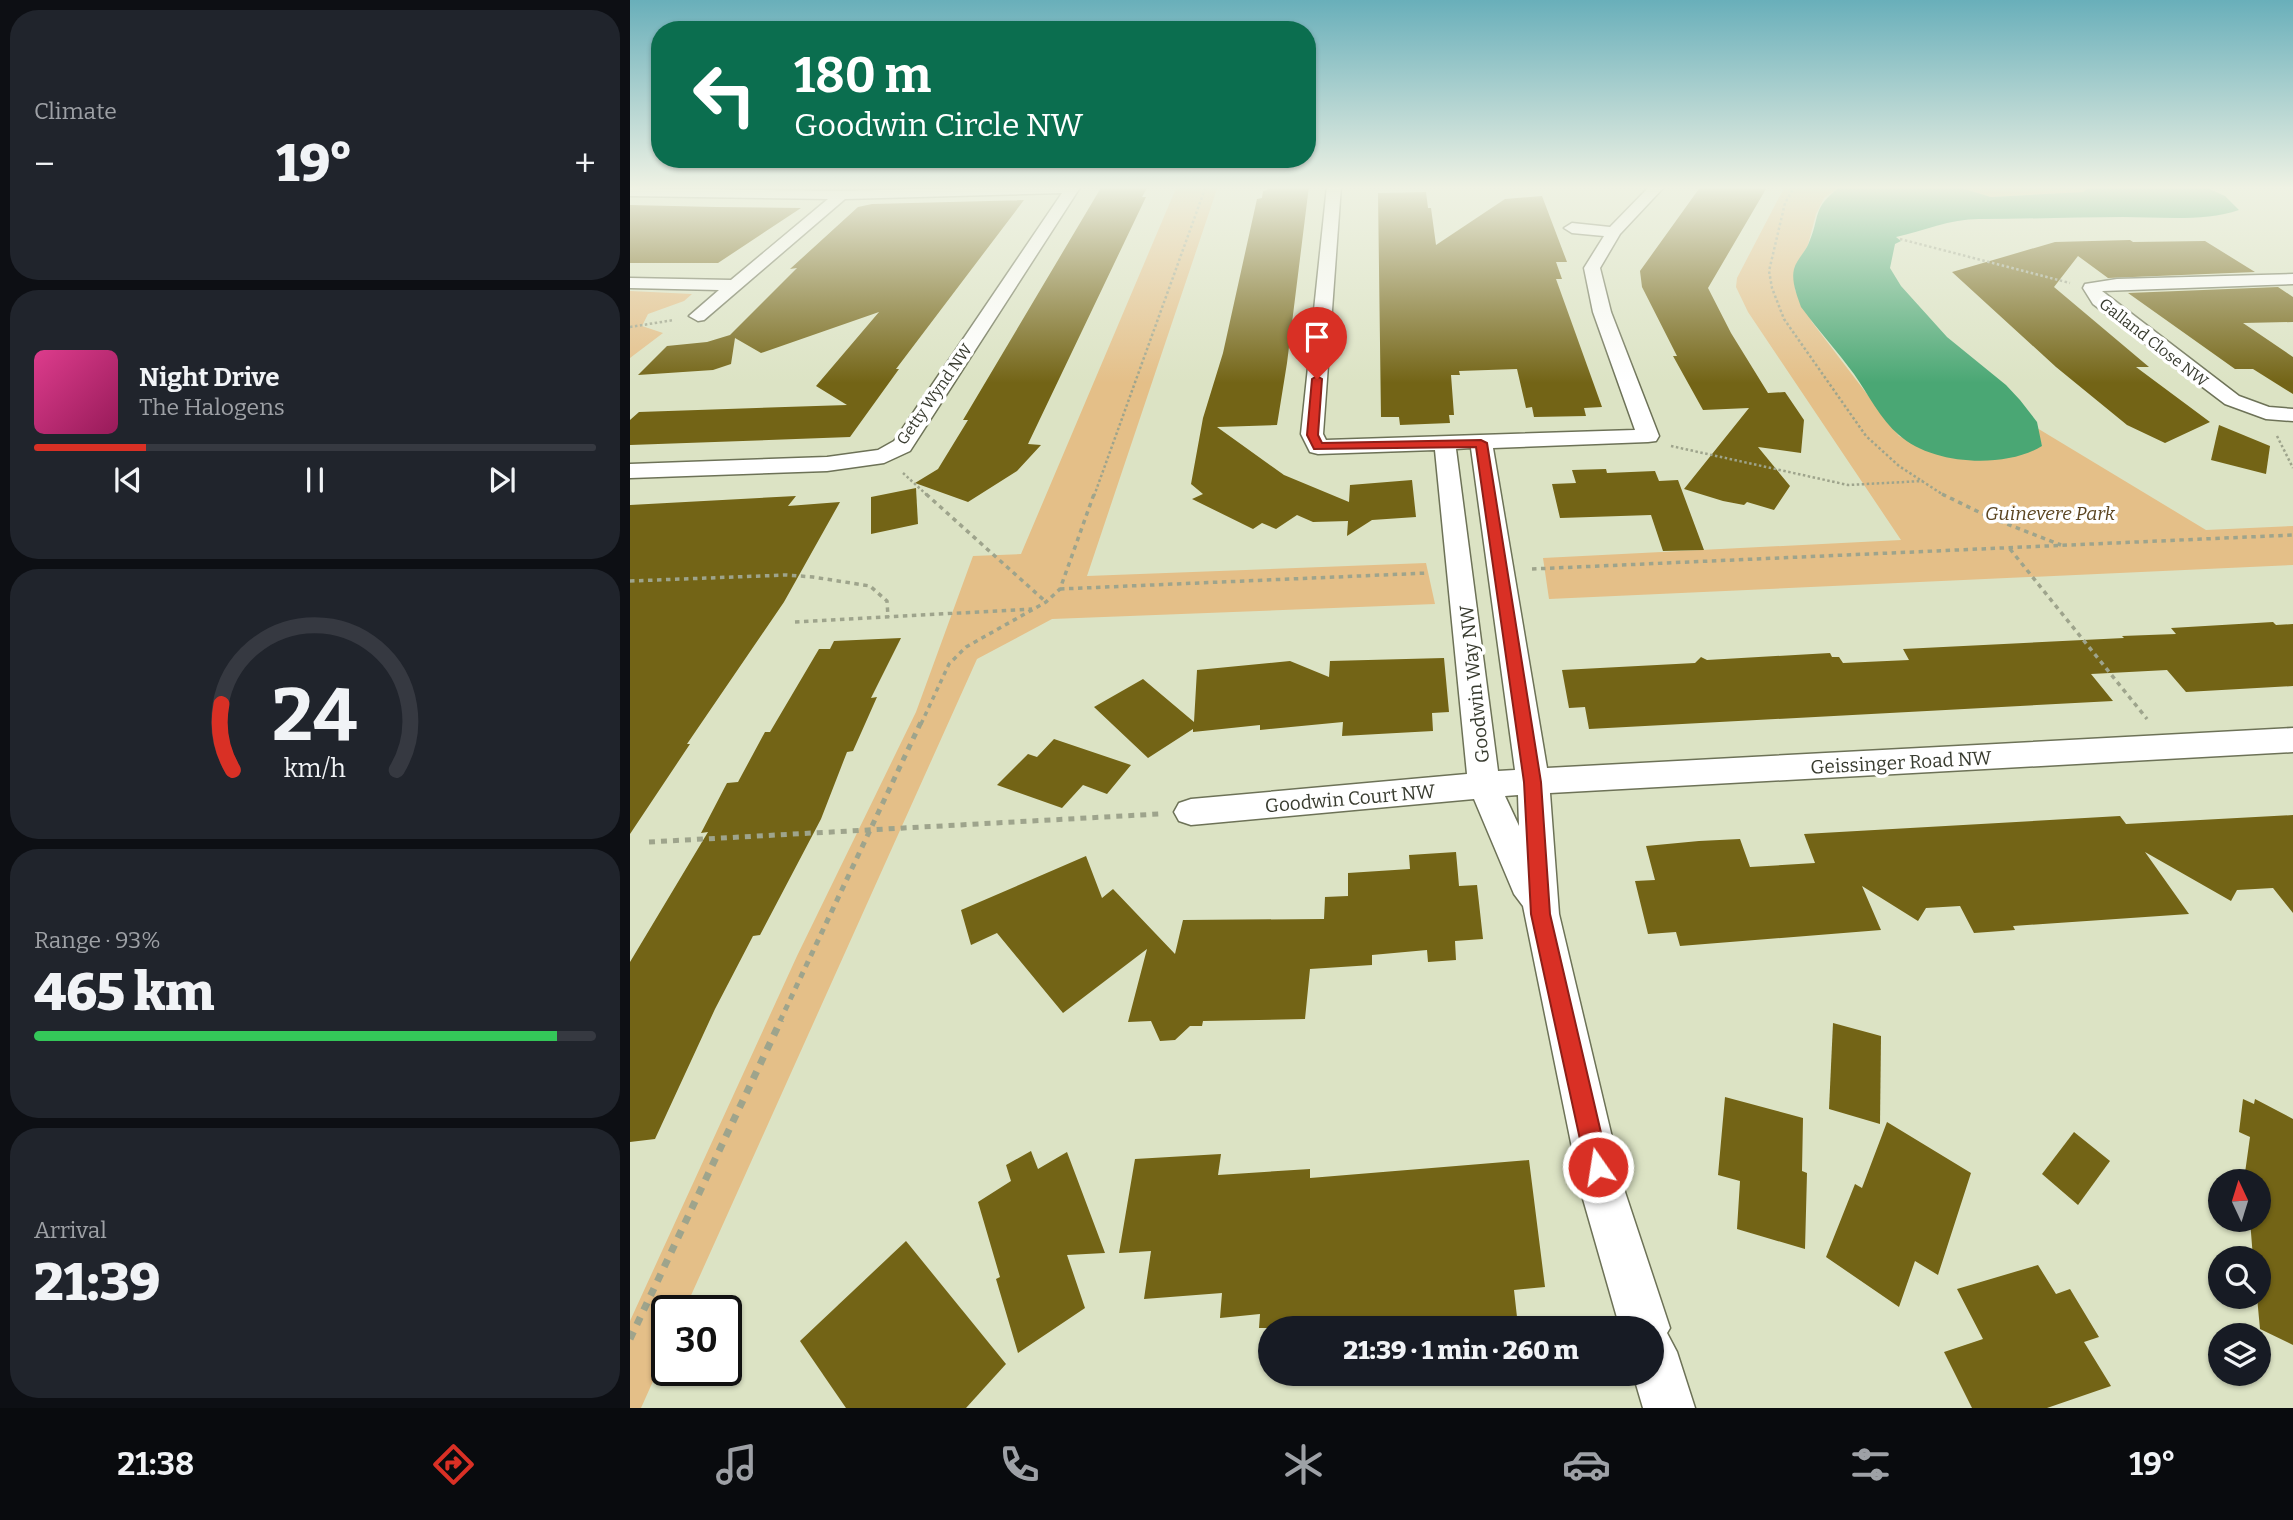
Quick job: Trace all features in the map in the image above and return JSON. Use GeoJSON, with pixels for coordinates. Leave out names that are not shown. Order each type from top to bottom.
{"type":"FeatureCollection","features":[{"type":"Feature","properties":{"kind":"street"},"geometry":{"type":"LineString","coordinates":[[698,316],[774,252]]}},
{"type":"Feature","properties":{"kind":"street","name":"Getty Wynd NW"},"geometry":{"type":"LineString","coordinates":[[630,471],[827,464],[884,456],[902,446],[1030,252]]}},
{"type":"Feature","properties":{"kind":"street"},"geometry":{"type":"LineString","coordinates":[[1328,252],[1312,435],[1318,447],[1648,436],[1602,312],[1592,268],[1602,252]]}},
{"type":"Feature","properties":{"kind":"street","name":"Galland Close NW"},"geometry":{"type":"LineString","coordinates":[[2293,279],[2117,284],[2091,288],[2099,300],[2220,393],[2253,410],[2293,415]]}},
{"type":"Feature","properties":{"kind":"street"},"geometry":{"type":"LineString","coordinates":[[630,283],[735,285]]}},
{"type":"Feature","properties":{"kind":"street","name":"Goodwin Way NW"},"geometry":{"type":"LineString","coordinates":[[1481,443],[1508,784],[1541,914]]}},
{"type":"Feature","properties":{"kind":"street","name":"Goodwin Way NW"},"geometry":{"type":"LineString","coordinates":[[1445,444],[1508,784],[1541,914],[1603,1192],[1641,1316]]}},
{"type":"Feature","properties":{"kind":"street","name":"Geissinger Road NW"},"geometry":{"type":"LineString","coordinates":[[1508,784],[2293,740]]}},
{"type":"Feature","properties":{"kind":"street","name":"Goodwin Court NW"},"geometry":{"type":"LineString","coordinates":[[1191,812],[1508,784]]}},
{"type":"Feature","properties":{"kind":"street"},"geometry":{"type":"LineString","coordinates":[[1662,1386],[1669,1408]]}},
{"type":"Feature","properties":{"kind":"path"},"geometry":{"type":"LineString","coordinates":[[630,1339],[949,664],[966,647],[1046,602],[1060,589],[1182,252]]}},
{"type":"Feature","properties":{"kind":"path"},"geometry":{"type":"LineString","coordinates":[[1771,252],[1768,269],[1779,307],[1796,338],[1855,424],[1880,450],[1923,481],[1981,514],[2066,546]]}},
{"type":"Feature","properties":{"kind":"path"},"geometry":{"type":"LineString","coordinates":[[1950,252],[2091,288]]}},
{"type":"Feature","properties":{"kind":"path"},"geometry":{"type":"LineString","coordinates":[[630,327],[698,316]]}},
{"type":"Feature","properties":{"kind":"path"},"geometry":{"type":"LineString","coordinates":[[1648,436],[1675,448],[1839,483],[1923,481]]}},
{"type":"Feature","properties":{"kind":"path"},"geometry":{"type":"LineString","coordinates":[[884,456],[1046,602]]}},
{"type":"Feature","properties":{"kind":"path"},"geometry":{"type":"LineString","coordinates":[[1534,569],[2293,535]]}},
{"type":"Feature","properties":{"kind":"path"},"geometry":{"type":"LineString","coordinates":[[2009,549],[2028,568],[2169,747]]}},
{"type":"Feature","properties":{"kind":"path"},"geometry":{"type":"LineString","coordinates":[[1060,589],[1436,573]]}},
{"type":"Feature","properties":{"kind":"path"},"geometry":{"type":"LineString","coordinates":[[630,581],[786,575],[844,581],[870,586],[879,592],[887,601],[888,617]]}},
{"type":"Feature","properties":{"kind":"path"},"geometry":{"type":"LineString","coordinates":[[795,622],[1033,609]]}},
{"type":"Feature","properties":{"kind":"path"},"geometry":{"type":"LineString","coordinates":[[649,842],[1191,812]]}},
{"type":"Feature","properties":{"kind":"green space"},"geometry":{"type":"Polygon","coordinates":[[[1149,252],[1196,252],[1087,576],[1426,563],[1435,604],[1052,619],[977,659],[691,1295],[651,1295],[651,1386],[641,1408],[630,1408],[630,1321],[797,956],[916,712],[973,556],[1021,554],[1149,252]]]}},
{"type":"Feature","properties":{"kind":"green space","name":"Guinevere Park"},"geometry":{"type":"Polygon","coordinates":[[[1751,252],[1804,252],[1794,269],[1795,290],[1812,322],[1899,436],[1951,458],[2042,446],[2037,428],[2206,530],[2293,526],[2293,565],[1549,599],[1543,558],[1901,540],[1748,312],[1736,287],[1737,278],[1751,252]]]}},
{"type":"Feature","properties":{"kind":"green space"},"geometry":{"type":"Polygon","coordinates":[[[630,291],[692,294],[684,301],[648,314],[642,326],[663,333],[630,358],[630,291]]]}},
{"type":"Feature","properties":{"kind":"shaded area"},"geometry":{"type":"Polygon","coordinates":[[[1804,252],[1893,252],[1890,268],[1901,286],[1947,337],[2006,385],[2020,400],[2037,422],[2042,446],[2009,458],[1969,460],[1930,453],[1899,435],[1801,307],[1794,283],[1796,263],[1804,252]]]}},
{"type":"Feature","properties":{"kind":"building"},"geometry":{"type":"Polygon","coordinates":[[[630,252],[735,252],[718,263],[630,263],[630,252]]]}},
{"type":"Feature","properties":{"kind":"building"},"geometry":{"type":"Polygon","coordinates":[[[809,252],[985,252],[896,369],[899,369],[850,437],[630,445],[630,420],[639,412],[847,405],[816,386],[879,312],[761,353],[735,338],[731,364],[713,370],[638,375],[667,346],[707,342],[730,335],[797,268],[790,269],[809,252]]]}},
{"type":"Feature","properties":{"kind":"building"},"geometry":{"type":"Polygon","coordinates":[[[1063,252],[1120,252],[1028,444],[1041,445],[1017,471],[968,502],[915,483],[938,469],[968,420],[963,420],[1063,252]]]}},
{"type":"Feature","properties":{"kind":"building"},"geometry":{"type":"Polygon","coordinates":[[[1245,252],[1301,252],[1277,425],[1217,427],[1284,475],[1349,502],[1350,485],[1412,480],[1416,517],[1372,520],[1347,536],[1348,521],[1313,522],[1297,515],[1276,529],[1262,523],[1253,529],[1192,499],[1203,494],[1191,484],[1203,418],[1223,353],[1245,252]]]}},
{"type":"Feature","properties":{"kind":"building"},"geometry":{"type":"Polygon","coordinates":[[[1379,252],[1563,252],[1567,262],[1556,262],[1562,279],[1556,279],[1602,407],[1584,408],[1586,416],[1534,417],[1532,407],[1526,408],[1517,369],[1459,371],[1460,375],[1451,375],[1454,415],[1449,415],[1450,423],[1400,425],[1399,417],[1381,417],[1379,252]]]}},
{"type":"Feature","properties":{"kind":"building"},"geometry":{"type":"Polygon","coordinates":[[[1654,252],[1729,252],[1708,288],[1731,333],[1768,393],[1785,392],[1804,420],[1801,453],[1758,447],[1790,486],[1774,510],[1747,502],[1744,505],[1723,501],[1684,489],[1749,408],[1703,410],[1673,356],[1677,356],[1642,287],[1640,271],[1654,252]]]}},
{"type":"Feature","properties":{"kind":"building"},"geometry":{"type":"Polygon","coordinates":[[[2022,252],[2222,252],[2255,272],[2108,278],[2078,256],[2054,287],[2149,367],[2136,367],[2210,422],[2165,443],[2127,425],[2056,367],[1952,272],[2022,252]]]}},
{"type":"Feature","properties":{"kind":"building"},"geometry":{"type":"Polygon","coordinates":[[[2278,287],[2293,297],[2293,322],[2243,323],[2293,357],[2293,394],[2253,369],[2235,369],[2128,293],[2278,287]]]}},
{"type":"Feature","properties":{"kind":"building"},"geometry":{"type":"Polygon","coordinates":[[[2219,425],[2270,446],[2266,474],[2211,460],[2219,425]]]}},
{"type":"Feature","properties":{"kind":"building"},"geometry":{"type":"Polygon","coordinates":[[[1606,469],[1607,473],[1655,471],[1659,481],[1678,480],[1704,550],[1663,551],[1651,515],[1560,518],[1552,484],[1576,483],[1572,470],[1606,469]]]}},
{"type":"Feature","properties":{"kind":"building"},"geometry":{"type":"Polygon","coordinates":[[[916,488],[918,524],[871,534],[871,497],[916,488]]]}},
{"type":"Feature","properties":{"kind":"building"},"geometry":{"type":"Polygon","coordinates":[[[796,496],[788,506],[840,502],[784,602],[687,744],[690,744],[630,834],[630,505],[796,496]]]}},
{"type":"Feature","properties":{"kind":"building"},"geometry":{"type":"Polygon","coordinates":[[[2273,622],[2276,625],[2293,624],[2293,686],[2186,692],[2167,670],[2091,674],[2113,701],[1589,729],[1585,707],[1569,708],[1562,670],[1695,663],[1701,657],[1707,660],[1830,653],[1832,657],[1839,657],[1843,663],[1909,660],[1903,649],[2124,638],[2122,636],[2176,634],[2171,628],[2273,622]]]}},
{"type":"Feature","properties":{"kind":"building"},"geometry":{"type":"Polygon","coordinates":[[[901,638],[871,698],[877,697],[853,751],[847,752],[821,819],[760,935],[753,936],[715,1009],[655,1139],[630,1142],[630,962],[708,832],[701,833],[727,783],[738,782],[765,732],[770,732],[819,649],[830,649],[834,641],[901,638]]]}},
{"type":"Feature","properties":{"kind":"building"},"geometry":{"type":"Polygon","coordinates":[[[1444,658],[1449,712],[1432,713],[1433,731],[1342,736],[1343,722],[1260,730],[1260,725],[1193,732],[1193,729],[1148,758],[1094,707],[1143,679],[1194,722],[1197,670],[1290,661],[1329,677],[1330,661],[1444,658]]]}},
{"type":"Feature","properties":{"kind":"building"},"geometry":{"type":"Polygon","coordinates":[[[1054,739],[1131,765],[1107,794],[1083,785],[1062,808],[997,785],[1028,754],[1037,757],[1054,739]]]}},
{"type":"Feature","properties":{"kind":"building"},"geometry":{"type":"Polygon","coordinates":[[[2293,815],[2293,913],[2273,888],[2237,890],[2231,901],[2145,852],[2189,914],[2013,926],[2015,930],[1974,933],[1960,906],[1926,908],[1918,921],[1862,886],[1881,930],[1680,946],[1676,932],[1648,934],[1635,881],[1655,880],[1646,846],[1740,839],[1750,867],[1815,863],[1804,834],[2120,816],[2126,824],[2293,815]]]}},
{"type":"Feature","properties":{"kind":"building"},"geometry":{"type":"Polygon","coordinates":[[[1456,852],[1459,886],[1477,885],[1483,939],[1455,941],[1456,960],[1428,962],[1427,950],[1372,955],[1372,965],[1310,969],[1305,1019],[1203,1021],[1202,1026],[1190,1026],[1175,1040],[1160,1041],[1151,1021],[1128,1022],[1147,949],[1063,1013],[997,933],[971,945],[961,910],[1086,856],[1102,898],[1113,889],[1175,954],[1183,920],[1324,919],[1325,897],[1348,896],[1348,873],[1410,869],[1409,855],[1456,852]]]}},
{"type":"Feature","properties":{"kind":"building"},"geometry":{"type":"Polygon","coordinates":[[[1833,1023],[1881,1036],[1880,1124],[1829,1109],[1833,1023]]]}},
{"type":"Feature","properties":{"kind":"building"},"geometry":{"type":"Polygon","coordinates":[[[1725,1097],[1803,1118],[1802,1171],[1807,1173],[1805,1249],[1737,1229],[1740,1181],[1718,1175],[1725,1097]]]}},
{"type":"Feature","properties":{"kind":"building"},"geometry":{"type":"Polygon","coordinates":[[[2243,1099],[2254,1104],[2255,1099],[2293,1119],[2293,1345],[2271,1334],[2271,1323],[2259,1323],[2258,1309],[2271,1309],[2271,1246],[2252,1246],[2251,1232],[2272,1232],[2272,1169],[2246,1169],[2250,1137],[2239,1132],[2243,1099]]]}},
{"type":"Feature","properties":{"kind":"building"},"geometry":{"type":"Polygon","coordinates":[[[1887,1122],[1971,1173],[1938,1275],[1915,1261],[1899,1307],[1826,1257],[1855,1184],[1862,1188],[1887,1122]]]}},
{"type":"Feature","properties":{"kind":"building"},"geometry":{"type":"Polygon","coordinates":[[[2074,1132],[2110,1161],[2078,1205],[2042,1174],[2074,1132]]]}},
{"type":"Feature","properties":{"kind":"building"},"geometry":{"type":"Polygon","coordinates":[[[1031,1151],[1038,1169],[1067,1152],[1105,1253],[1067,1255],[1085,1308],[1018,1353],[996,1279],[1000,1277],[978,1202],[1011,1181],[1006,1165],[1031,1151]]]}},
{"type":"Feature","properties":{"kind":"building"},"geometry":{"type":"Polygon","coordinates":[[[1221,1154],[1218,1175],[1310,1169],[1310,1178],[1529,1160],[1545,1287],[1514,1290],[1517,1316],[1260,1314],[1220,1318],[1222,1293],[1144,1299],[1151,1251],[1119,1253],[1135,1159],[1221,1154]]]}},
{"type":"Feature","properties":{"kind":"building"},"geometry":{"type":"Polygon","coordinates":[[[906,1241],[1006,1364],[966,1408],[846,1408],[800,1341],[906,1241]]]}},
{"type":"Feature","properties":{"kind":"building"},"geometry":{"type":"Polygon","coordinates":[[[2038,1265],[2056,1294],[2070,1289],[2099,1337],[2084,1342],[2111,1386],[2047,1408],[1972,1408],[1944,1352],[1983,1339],[1957,1289],[2038,1265]]]}},
{"type":"Feature","properties":{"kind":"route"},"geometry":{"type":"LineString","coordinates":[[1317,379],[1312,435],[1318,447],[1481,443],[1532,782],[1541,914],[1598,1167]]}}]}
